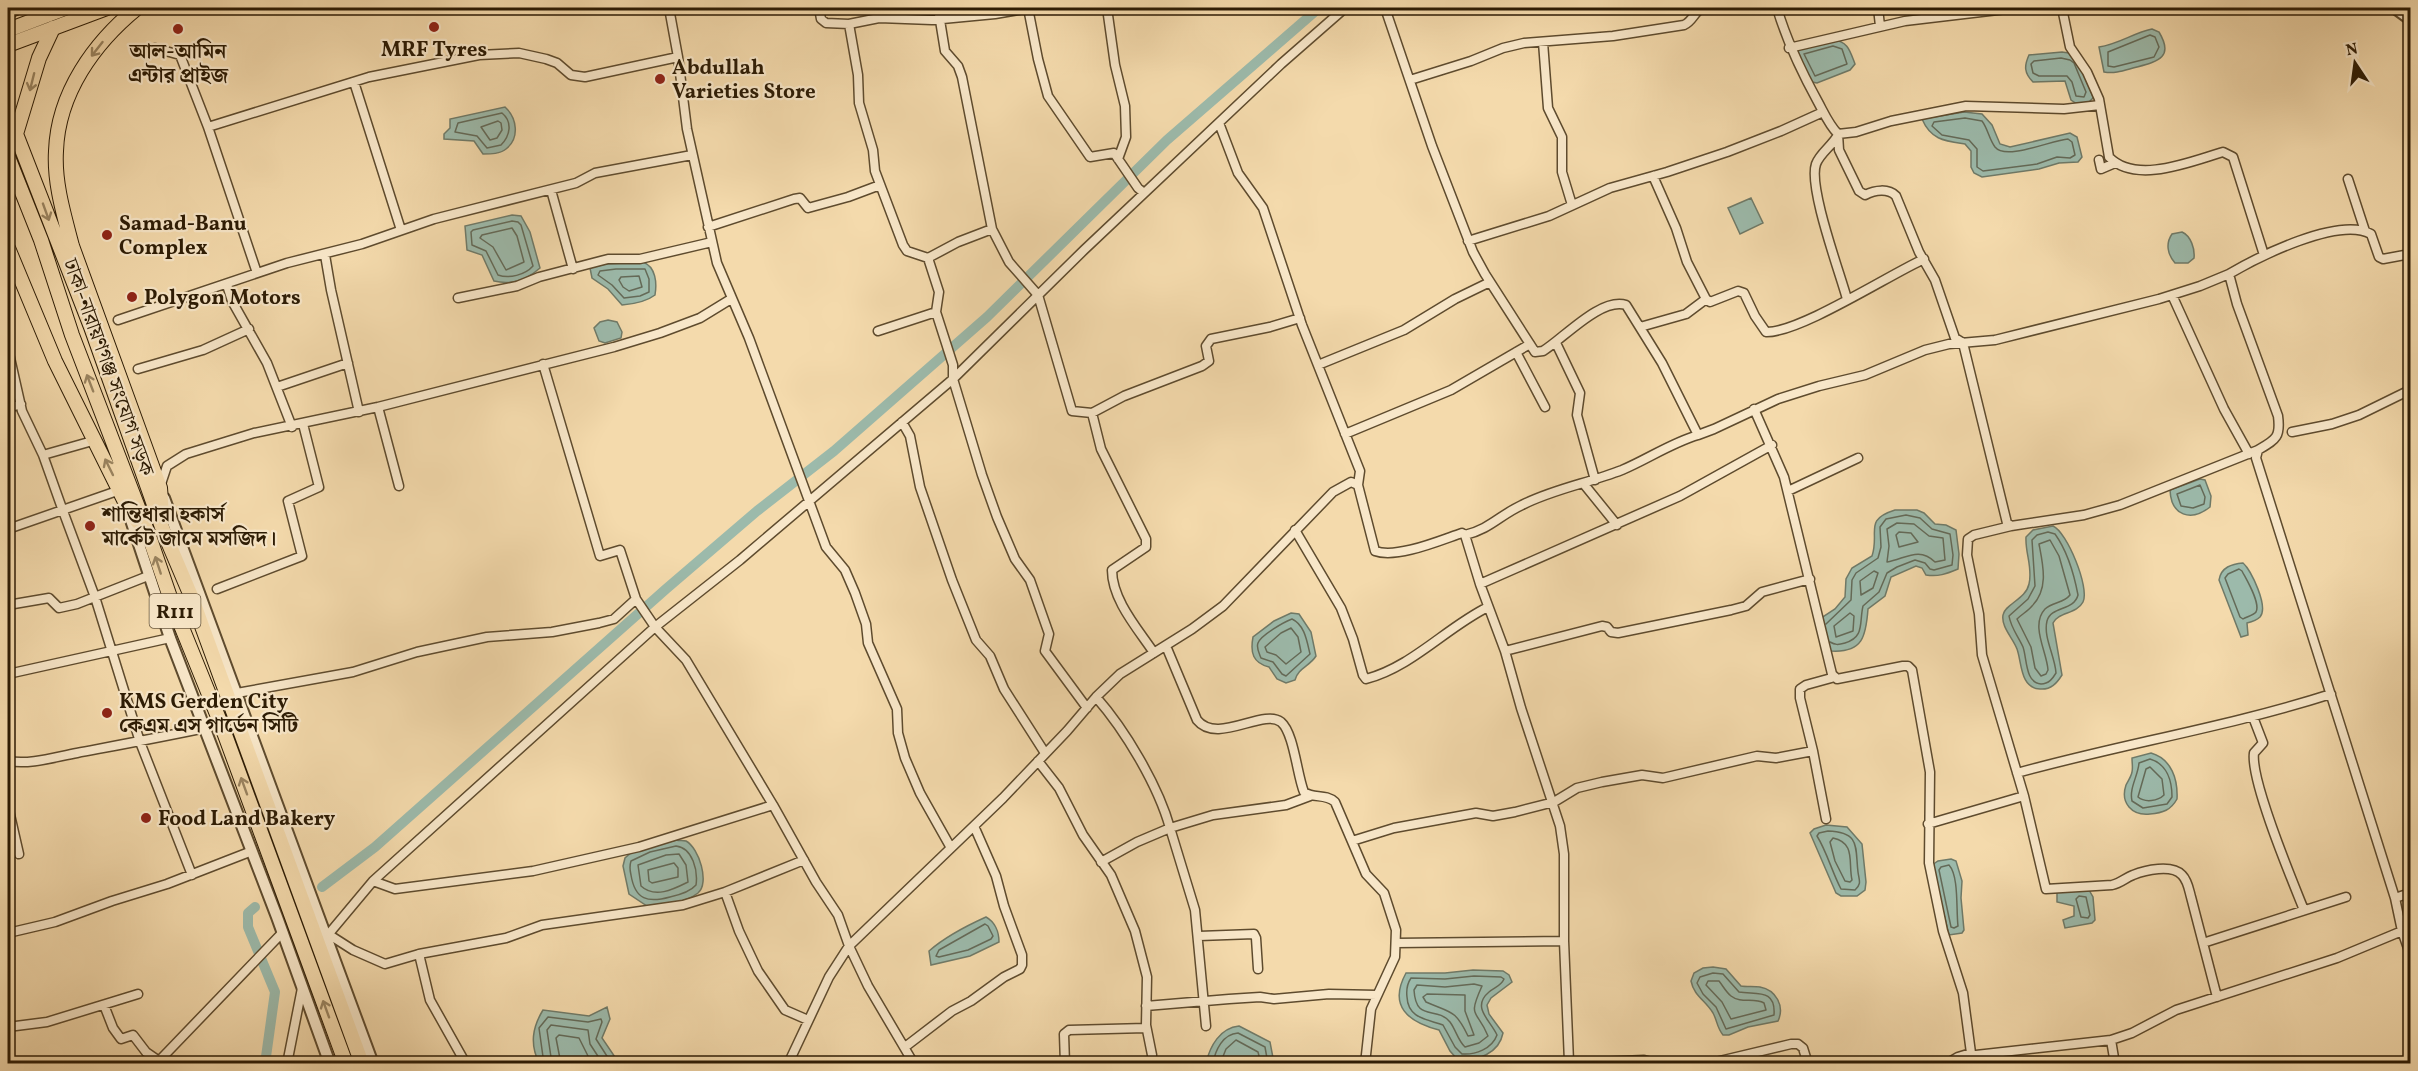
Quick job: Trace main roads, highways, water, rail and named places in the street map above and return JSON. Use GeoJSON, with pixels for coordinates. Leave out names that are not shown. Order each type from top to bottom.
{"type":"FeatureCollection","features":[{"type":"Feature","properties":{"kind":"main road"},"geometry":{"type":"LineString","coordinates":[[8,11],[16,8]]}},
{"type":"Feature","properties":{"kind":"main road"},"geometry":{"type":"LineString","coordinates":[[8,30],[66,8]]}},
{"type":"Feature","properties":{"kind":"main road"},"geometry":{"type":"LineString","coordinates":[[8,45],[107,8]]}},
{"type":"Feature","properties":{"kind":"main road","name":"R111"},"geometry":{"type":"LineString","coordinates":[[138,8],[108,34],[75,82],[57,131],[56,162],[63,213],[80,270],[160,488],[163,530]]}},
{"type":"Feature","properties":{"kind":"main road","name":"R111"},"geometry":{"type":"LineString","coordinates":[[12,130],[39,58],[53,28]]}},
{"type":"Feature","properties":{"kind":"main road","name":"ঢাকা-নারায়ণগঞ্জ সংযোগ সড়ক"},"geometry":{"type":"LineString","coordinates":[[12,130],[26,157],[91,327],[163,530],[191,596],[362,1064]]}},
{"type":"Feature","properties":{"kind":"main road","name":"ঢাকা-নারায়ণগঞ্জ সংযোগ সড়ক"},"geometry":{"type":"LineString","coordinates":[[8,157],[41,240],[72,334],[149,536],[179,623],[221,723],[346,1064]]}},
{"type":"Feature","properties":{"kind":"main road","name":"R111"},"geometry":{"type":"LineString","coordinates":[[8,248],[55,361],[127,506],[149,536]]}},
{"type":"Feature","properties":{"kind":"water"},"geometry":{"type":"Polygon","coordinates":[[[2152,29],[2159,32],[2163,40],[2165,47],[2162,57],[2152,63],[2104,72],[2099,47],[2152,29]]]}},
{"type":"Feature","properties":{"kind":"water"},"geometry":{"type":"Polygon","coordinates":[[[1833,40],[1845,45],[1855,64],[1850,70],[1817,83],[1812,82],[1798,59],[1797,49],[1833,40]]]}},
{"type":"Feature","properties":{"kind":"water"},"geometry":{"type":"Polygon","coordinates":[[[2062,52],[2074,55],[2082,64],[2093,98],[2089,102],[2077,104],[2071,100],[2065,81],[2033,82],[2028,76],[2026,66],[2029,55],[2062,52]]]}},
{"type":"Feature","properties":{"kind":"water"},"geometry":{"type":"Polygon","coordinates":[[[505,107],[514,122],[515,134],[504,151],[483,154],[474,141],[444,139],[444,134],[450,128],[450,119],[505,107]]]}},
{"type":"Feature","properties":{"kind":"water"},"geometry":{"type":"Polygon","coordinates":[[[1964,112],[1982,114],[1992,125],[2000,144],[2010,147],[2070,133],[2077,137],[2082,157],[2078,162],[2059,163],[2039,169],[1982,177],[1974,173],[1971,167],[1971,151],[1965,144],[1939,138],[1930,131],[1922,119],[1964,112]]]}},
{"type":"Feature","properties":{"kind":"water"},"geometry":{"type":"Polygon","coordinates":[[[1751,198],[1763,223],[1740,234],[1728,208],[1751,198]]]}},
{"type":"Feature","properties":{"kind":"water"},"geometry":{"type":"Polygon","coordinates":[[[512,215],[521,216],[530,232],[540,268],[530,276],[518,280],[494,281],[482,255],[467,250],[465,226],[512,215]]]}},
{"type":"Feature","properties":{"kind":"water"},"geometry":{"type":"Polygon","coordinates":[[[2182,232],[2192,243],[2194,258],[2188,263],[2175,263],[2169,253],[2168,245],[2172,234],[2182,232]]]}},
{"type":"Feature","properties":{"kind":"water"},"geometry":{"type":"Polygon","coordinates":[[[643,262],[653,271],[656,285],[655,295],[644,301],[622,305],[608,289],[592,278],[590,268],[605,264],[643,262]]]}},
{"type":"Feature","properties":{"kind":"water"},"geometry":{"type":"Polygon","coordinates":[[[608,320],[617,322],[622,332],[621,338],[605,343],[599,341],[594,328],[600,322],[608,320]]]}},
{"type":"Feature","properties":{"kind":"water"},"geometry":{"type":"Polygon","coordinates":[[[2200,479],[2205,480],[2211,496],[2210,507],[2196,514],[2183,514],[2174,506],[2170,490],[2200,479]]]}},
{"type":"Feature","properties":{"kind":"water"},"geometry":{"type":"Polygon","coordinates":[[[1895,510],[1917,510],[1924,513],[1935,524],[1946,525],[1956,530],[1958,569],[1942,575],[1930,576],[1926,575],[1922,568],[1916,566],[1891,577],[1885,596],[1868,609],[1866,627],[1861,641],[1850,649],[1831,651],[1827,648],[1821,618],[1835,609],[1845,597],[1846,579],[1852,568],[1872,556],[1874,528],[1879,518],[1895,510]]]}},
{"type":"Feature","properties":{"kind":"water"},"geometry":{"type":"Polygon","coordinates":[[[2053,526],[2065,538],[2076,561],[2084,595],[2080,606],[2055,619],[2053,623],[2062,675],[2053,685],[2040,689],[2033,688],[2025,680],[2017,649],[2005,628],[2003,615],[2007,608],[2024,594],[2029,584],[2026,537],[2033,530],[2053,526]]]}},
{"type":"Feature","properties":{"kind":"water"},"geometry":{"type":"Polygon","coordinates":[[[2243,563],[2258,589],[2262,612],[2259,618],[2247,623],[2248,635],[2241,637],[2219,580],[2222,572],[2228,567],[2243,563]]]}},
{"type":"Feature","properties":{"kind":"water"},"geometry":{"type":"Polygon","coordinates":[[[1291,613],[1299,614],[1311,632],[1316,656],[1295,680],[1286,683],[1277,679],[1269,667],[1256,660],[1252,643],[1253,637],[1274,621],[1291,613]]]}},
{"type":"Feature","properties":{"kind":"water"},"geometry":{"type":"Polygon","coordinates":[[[2151,753],[2169,765],[2175,778],[2177,799],[2163,812],[2144,814],[2129,807],[2126,803],[2125,791],[2132,772],[2132,758],[2151,753]]]}},
{"type":"Feature","properties":{"kind":"water"},"geometry":{"type":"Polygon","coordinates":[[[1826,825],[1847,827],[1862,844],[1866,882],[1865,890],[1857,896],[1841,896],[1836,893],[1810,833],[1826,825]]]}},
{"type":"Feature","properties":{"kind":"water"},"geometry":{"type":"Polygon","coordinates":[[[676,840],[686,841],[699,858],[703,874],[701,888],[698,893],[680,902],[647,906],[629,894],[623,866],[625,858],[632,852],[676,840]]]}},
{"type":"Feature","properties":{"kind":"water"},"geometry":{"type":"Polygon","coordinates":[[[1951,859],[1956,861],[1962,881],[1964,930],[1962,933],[1949,935],[1932,865],[1938,861],[1951,859]]]}},
{"type":"Feature","properties":{"kind":"water"},"geometry":{"type":"Polygon","coordinates":[[[2089,890],[2093,897],[2095,920],[2092,923],[2065,928],[2063,920],[2074,916],[2074,906],[2057,902],[2057,892],[2089,890]]]}},
{"type":"Feature","properties":{"kind":"water"},"geometry":{"type":"Polygon","coordinates":[[[986,917],[996,928],[999,942],[970,956],[931,965],[929,951],[956,932],[986,917]]]}},
{"type":"Feature","properties":{"kind":"water"},"geometry":{"type":"Polygon","coordinates":[[[1703,968],[1726,969],[1741,986],[1760,987],[1771,991],[1780,1004],[1778,1021],[1723,1035],[1713,1013],[1697,994],[1691,981],[1694,973],[1703,968]]]}},
{"type":"Feature","properties":{"kind":"water"},"geometry":{"type":"Polygon","coordinates":[[[1503,971],[1509,975],[1512,982],[1491,998],[1487,1005],[1489,1014],[1503,1033],[1497,1046],[1486,1055],[1458,1060],[1450,1051],[1439,1030],[1418,1022],[1404,1011],[1399,995],[1406,973],[1503,971]]]}},
{"type":"Feature","properties":{"kind":"water"},"geometry":{"type":"Polygon","coordinates":[[[607,1007],[610,1019],[602,1038],[619,1063],[539,1063],[533,1043],[536,1023],[543,1010],[589,1016],[607,1007]]]}},
{"type":"Feature","properties":{"kind":"water"},"geometry":{"type":"Polygon","coordinates":[[[1239,1026],[1270,1042],[1274,1063],[1206,1063],[1210,1050],[1221,1034],[1232,1027],[1239,1026]]]}},
{"type":"Feature","properties":{"kind":"waterway"},"geometry":{"type":"LineString","coordinates":[[322,887],[375,847],[666,589],[757,511],[834,451],[987,317],[1167,140],[1319,8]]}},
{"type":"Feature","properties":{"kind":"waterway"},"geometry":{"type":"LineString","coordinates":[[255,907],[248,913],[248,927],[275,992],[265,1064]]}},
{"type":"Feature","properties":{"kind":"place","name":"MRF Tyres"},"geometry":{"type":"Point","coordinates":[434,27]}},
{"type":"Feature","properties":{"kind":"place","name":"আল-আমিন এন্টার প্রাইজ"},"geometry":{"type":"Point","coordinates":[178,29]}},
{"type":"Feature","properties":{"kind":"place","name":"Abdullah Varieties Store"},"geometry":{"type":"Point","coordinates":[660,79]}},
{"type":"Feature","properties":{"kind":"place","name":"Samad-Banu Complex"},"geometry":{"type":"Point","coordinates":[107,235]}},
{"type":"Feature","properties":{"kind":"place","name":"Polygon Motors"},"geometry":{"type":"Point","coordinates":[132,297]}},
{"type":"Feature","properties":{"kind":"place","name":"শান্তিধারা হকার্স মার্কেট জামে মসজিদ।"},"geometry":{"type":"Point","coordinates":[90,526]}},
{"type":"Feature","properties":{"kind":"place","name":"KMS Gerden City কেএম এস গার্ডেন সিটি"},"geometry":{"type":"Point","coordinates":[107,713]}},
{"type":"Feature","properties":{"kind":"place","name":"Food Land Bakery"},"geometry":{"type":"Point","coordinates":[146,818]}}]}
